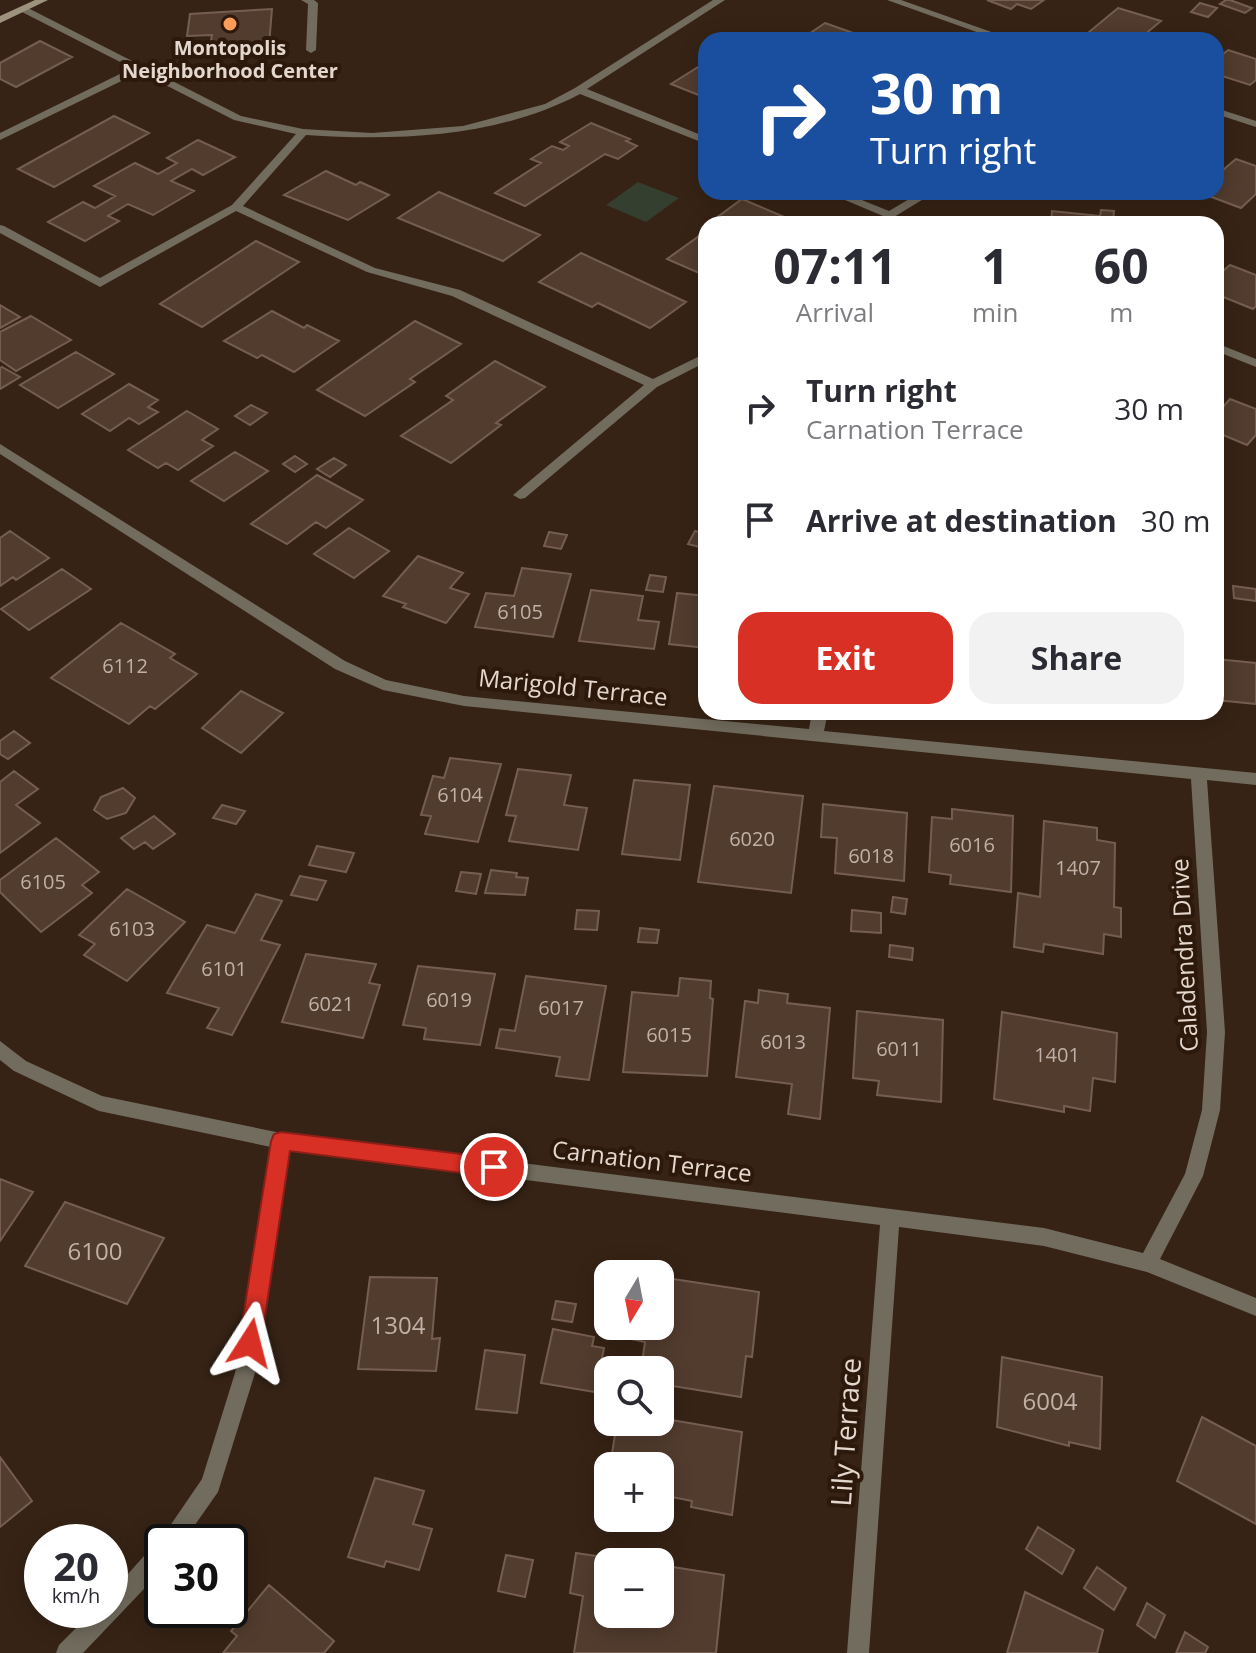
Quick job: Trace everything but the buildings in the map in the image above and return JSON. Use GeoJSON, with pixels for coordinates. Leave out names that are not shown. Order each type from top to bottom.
{"type":"FeatureCollection","features":[{"type":"Feature","properties":{"kind":"main road"},"geometry":{"type":"LineString","coordinates":[[0,20],[43,0]]}},
{"type":"Feature","properties":{"kind":"street"},"geometry":{"type":"LineString","coordinates":[[306,0],[313,3],[311,50]]}},
{"type":"Feature","properties":{"kind":"street"},"geometry":{"type":"LineString","coordinates":[[23,9],[143,67],[195,98],[238,118],[303,132],[372,136],[463,129],[549,106],[720,0]]}},
{"type":"Feature","properties":{"kind":"street"},"geometry":{"type":"LineString","coordinates":[[892,0],[986,32]]}},
{"type":"Feature","properties":{"kind":"street"},"geometry":{"type":"LineString","coordinates":[[0,137],[143,67]]}},
{"type":"Feature","properties":{"kind":"street"},"geometry":{"type":"LineString","coordinates":[[579,90],[698,138]]}},
{"type":"Feature","properties":{"kind":"street"},"geometry":{"type":"LineString","coordinates":[[1224,114],[1256,124]]}},
{"type":"Feature","properties":{"kind":"street"},"geometry":{"type":"LineString","coordinates":[[0,228],[100,283],[236,207],[303,132]]}},
{"type":"Feature","properties":{"kind":"street"},"geometry":{"type":"LineString","coordinates":[[847,200],[878,216]]}},
{"type":"Feature","properties":{"kind":"street"},"geometry":{"type":"LineString","coordinates":[[892,216],[917,200]]}},
{"type":"Feature","properties":{"kind":"street"},"geometry":{"type":"LineString","coordinates":[[236,207],[361,266],[456,293],[653,384]]}},
{"type":"Feature","properties":{"kind":"street"},"geometry":{"type":"LineString","coordinates":[[1224,350],[1256,363]]}},
{"type":"Feature","properties":{"kind":"street"},"geometry":{"type":"LineString","coordinates":[[520,495],[653,384],[698,361]]}},
{"type":"Feature","properties":{"kind":"street","name":"Marigold Terrace"},"geometry":{"type":"LineString","coordinates":[[0,448],[340,665],[383,685],[464,701],[1256,779]]}},
{"type":"Feature","properties":{"kind":"street"},"geometry":{"type":"LineString","coordinates":[[815,736],[818,720]]}},
{"type":"Feature","properties":{"kind":"street","name":"Caladendra Drive"},"geometry":{"type":"LineString","coordinates":[[1148,1263],[1194,1176],[1211,1110],[1216,1032],[1199,774]]}},
{"type":"Feature","properties":{"kind":"street","name":"Carnation Terrace"},"geometry":{"type":"LineString","coordinates":[[0,1049],[20,1066],[99,1103],[281,1141],[1044,1237],[1148,1263],[1256,1307]]}},
{"type":"Feature","properties":{"kind":"street"},"geometry":{"type":"LineString","coordinates":[[183,1524],[211,1485],[245,1373],[281,1141]]}},
{"type":"Feature","properties":{"kind":"street","name":"Lily Terrace"},"geometry":{"type":"LineString","coordinates":[[858,1653],[890,1216]]}},
{"type":"Feature","properties":{"kind":"street"},"geometry":{"type":"LineString","coordinates":[[128,1592],[144,1575]]}},
{"type":"Feature","properties":{"kind":"street"},"geometry":{"type":"LineString","coordinates":[[67,1653],[92,1628]]}},
{"type":"Feature","properties":{"kind":"green space"},"geometry":{"type":"Polygon","coordinates":[[[638,182],[679,198],[646,222],[606,205],[638,182]]]}},
{"type":"Feature","properties":{"kind":"place","name":"Montopolis Neighborhood Center"},"geometry":{"type":"Point","coordinates":[230,24]}},
{"type":"Feature","properties":{"kind":"route"},"geometry":{"type":"LineString","coordinates":[[250,1343],[281,1141],[494,1167]]}}]}
